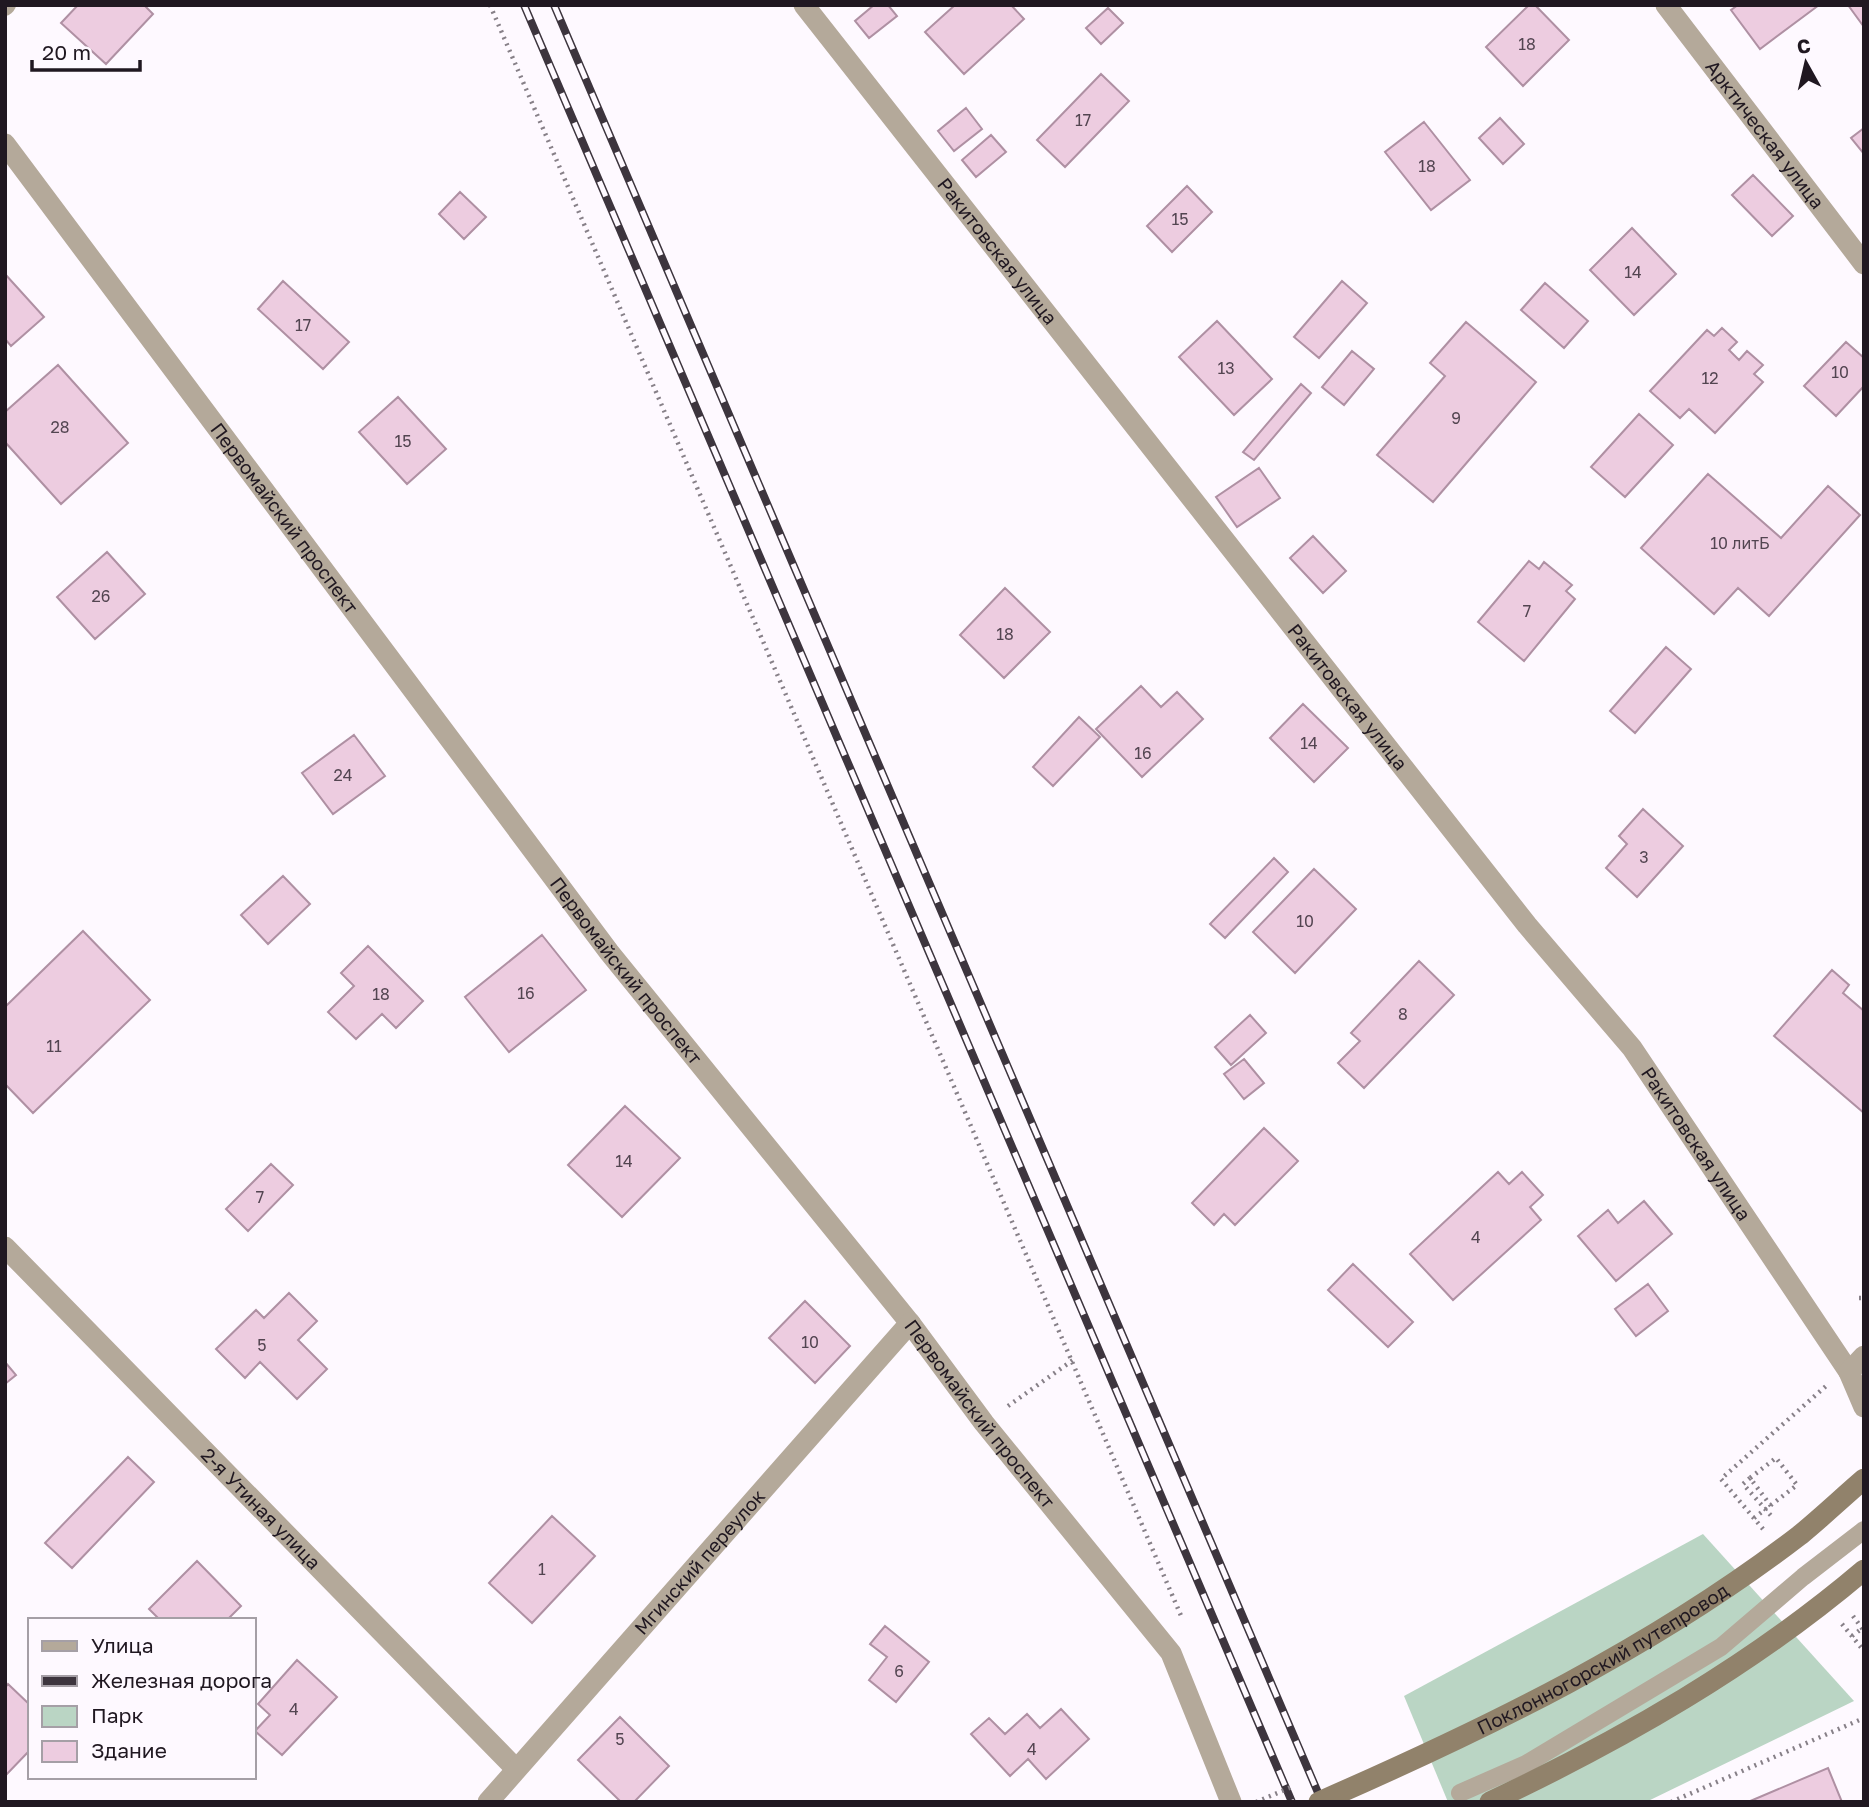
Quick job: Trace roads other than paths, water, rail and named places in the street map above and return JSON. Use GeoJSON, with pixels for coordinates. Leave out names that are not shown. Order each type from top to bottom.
{"type":"FeatureCollection","features":[{"type":"Feature","properties":{"kind":"main road","name":"Поклонногорский путепровод"},"geometry":{"type":"LineString","coordinates":[[1319,1802],[1511,1714],[1611,1661],[1707,1600],[1800,1534],[1864,1479]]}},
{"type":"Feature","properties":{"kind":"main road"},"geometry":{"type":"LineString","coordinates":[[1490,1802],[1654,1718],[1750,1657],[1864,1570]]}},
{"type":"Feature","properties":{"kind":"street","name":"Ракитовская улица"},"geometry":{"type":"LineString","coordinates":[[804,5],[1518,914],[1632,1048],[1841,1376],[1864,1407]]}},
{"type":"Feature","properties":{"kind":"street","name":"Арктическая улица"},"geometry":{"type":"LineString","coordinates":[[1666,5],[1864,264]]}},
{"type":"Feature","properties":{"kind":"street","name":"Первомайский проспект"},"geometry":{"type":"LineString","coordinates":[[5,144],[610,952],[910,1323],[984,1423],[1171,1653],[1231,1802]]}},
{"type":"Feature","properties":{"kind":"street","name":"2-я Утиная улица"},"geometry":{"type":"LineString","coordinates":[[5,1247],[516,1769]]}},
{"type":"Feature","properties":{"kind":"street","name":"Мгинский переулок"},"geometry":{"type":"LineString","coordinates":[[488,1802],[910,1323]]}},
{"type":"Feature","properties":{"kind":"street"},"geometry":{"type":"LineString","coordinates":[[1841,1376],[1864,1356]]}},
{"type":"Feature","properties":{"kind":"lane"},"geometry":{"type":"LineString","coordinates":[[1460,1793],[1526,1764],[1721,1647],[1803,1577],[1864,1530]]}},
{"type":"Feature","properties":{"kind":"railway"},"geometry":{"type":"LineString","coordinates":[[524,5],[1292,1802]]}},
{"type":"Feature","properties":{"kind":"railway"},"geometry":{"type":"LineString","coordinates":[[554,5],[1322,1802]]}}]}
